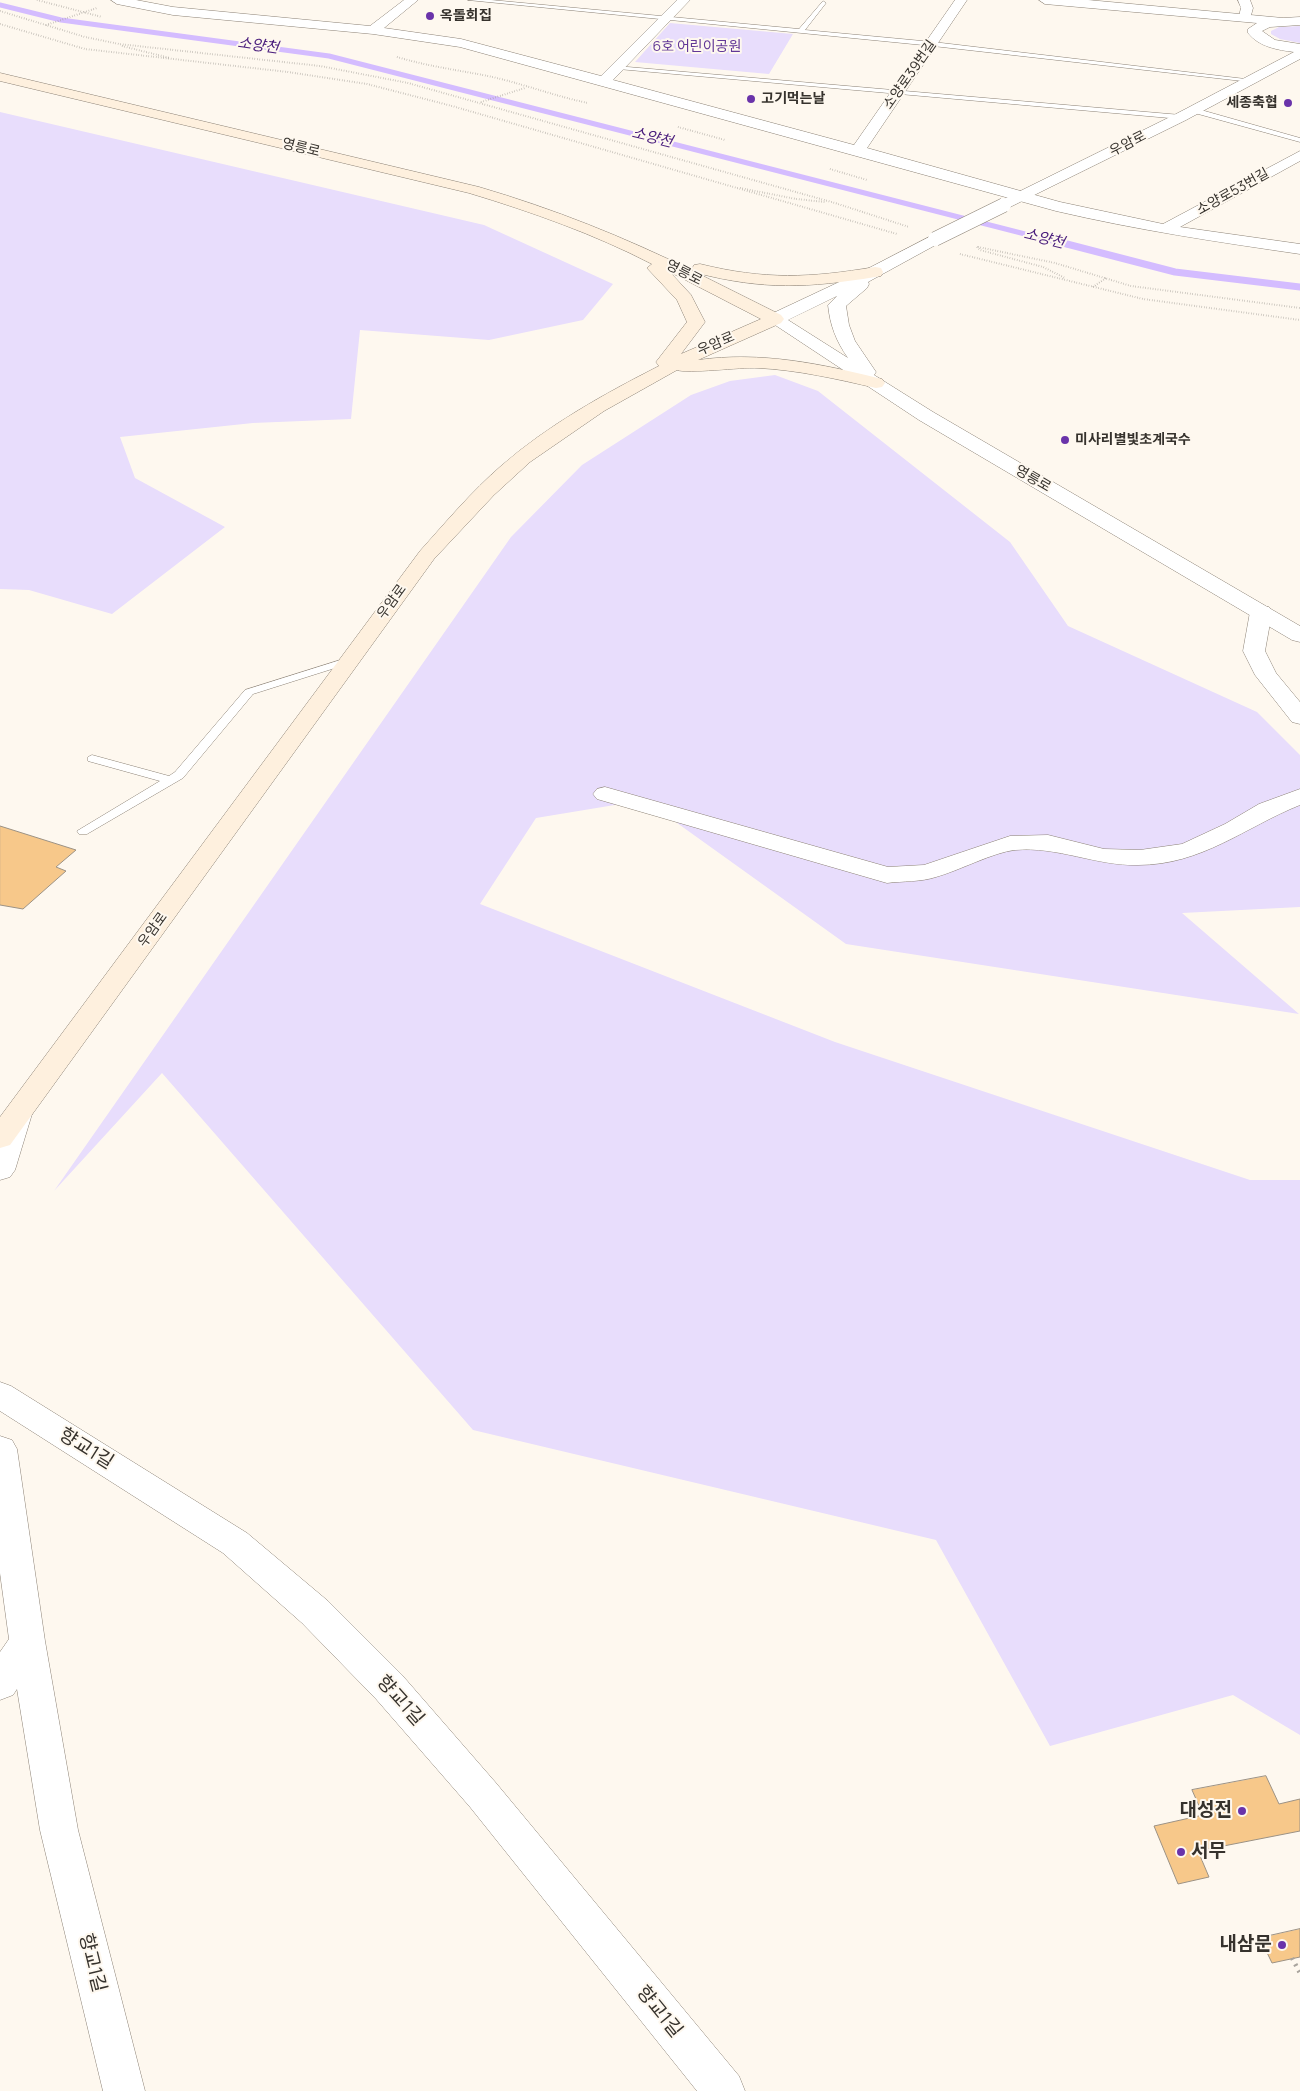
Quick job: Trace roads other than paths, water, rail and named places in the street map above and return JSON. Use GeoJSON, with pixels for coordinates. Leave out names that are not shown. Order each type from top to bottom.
{"type":"FeatureCollection","features":[{"type":"Feature","properties":{"kind":"main road","name":"영릉로"},"geometry":{"type":"LineString","coordinates":[[0,77],[474,190],[540,210],[634,248],[775,319]]}},
{"type":"Feature","properties":{"kind":"main road"},"geometry":{"type":"LineString","coordinates":[[634,248],[702,270],[749,281],[783,284],[820,282],[875,272]]}},
{"type":"Feature","properties":{"kind":"main road"},"geometry":{"type":"LineString","coordinates":[[634,248],[680,292],[692,308],[696,322],[687,338],[658,371]]}},
{"type":"Feature","properties":{"kind":"main road","name":"우암로"},"geometry":{"type":"LineString","coordinates":[[0,1138],[9,1118],[426,555],[465,511],[510,469],[615,395],[658,371],[706,348],[775,319]]}},
{"type":"Feature","properties":{"kind":"main road"},"geometry":{"type":"LineString","coordinates":[[658,371],[737,361],[773,362],[815,368],[876,383]]}},
{"type":"Feature","properties":{"kind":"street"},"geometry":{"type":"LineString","coordinates":[[116,0],[183,12],[373,30],[461,43],[858,150],[1074,211],[1165,229],[1300,249]]}},
{"type":"Feature","properties":{"kind":"street"},"geometry":{"type":"LineString","coordinates":[[373,30],[412,0]]}},
{"type":"Feature","properties":{"kind":"street"},"geometry":{"type":"LineString","coordinates":[[603,82],[684,0]]}},
{"type":"Feature","properties":{"kind":"street","name":"소양로39번길"},"geometry":{"type":"LineString","coordinates":[[858,150],[933,44],[961,0]]}},
{"type":"Feature","properties":{"kind":"street"},"geometry":{"type":"LineString","coordinates":[[1045,0],[1245,16],[1279,21],[1300,21]]}},
{"type":"Feature","properties":{"kind":"street"},"geometry":{"type":"LineString","coordinates":[[1244,0],[1247,8],[1245,16],[1247,24],[1254,37],[1281,46],[1300,48]]}},
{"type":"Feature","properties":{"kind":"street"},"geometry":{"type":"LineString","coordinates":[[1254,37],[1259,26],[1279,21]]}},
{"type":"Feature","properties":{"kind":"street","name":"우암로"},"geometry":{"type":"LineString","coordinates":[[775,319],[875,272],[1187,114],[1300,54]]}},
{"type":"Feature","properties":{"kind":"street"},"geometry":{"type":"LineString","coordinates":[[1250,63],[1251,80]]}},
{"type":"Feature","properties":{"kind":"street","name":"소양로53번길"},"geometry":{"type":"LineString","coordinates":[[1165,229],[1300,155]]}},
{"type":"Feature","properties":{"kind":"street"},"geometry":{"type":"LineString","coordinates":[[875,272],[837,305],[838,326],[847,345],[876,383]]}},
{"type":"Feature","properties":{"kind":"street","name":"영릉로"},"geometry":{"type":"LineString","coordinates":[[775,319],[926,416],[1300,634]]}},
{"type":"Feature","properties":{"kind":"street"},"geometry":{"type":"LineString","coordinates":[[1261,612],[1254,652],[1266,675],[1300,718]]}},
{"type":"Feature","properties":{"kind":"street"},"geometry":{"type":"LineString","coordinates":[[605,794],[887,875],[927,872],[1010,842],[1048,842],[1104,856],[1140,858],[1188,851],[1234,829],[1268,809],[1300,796]]}},
{"type":"Feature","properties":{"kind":"street"},"geometry":{"type":"LineString","coordinates":[[0,1170],[9,1118]]}},
{"type":"Feature","properties":{"kind":"street","name":"향교1길"},"geometry":{"type":"LineString","coordinates":[[0,1395],[235,1543],[315,1612],[389,1687],[483,1795],[724,2091]]}},
{"type":"Feature","properties":{"kind":"street","name":"향교1길"},"geometry":{"type":"LineString","coordinates":[[0,1449],[27,1641],[59,1830],[124,2091]]}},
{"type":"Feature","properties":{"kind":"street"},"geometry":{"type":"LineString","coordinates":[[0,1684],[27,1641]]}},
{"type":"Feature","properties":{"kind":"lane"},"geometry":{"type":"LineString","coordinates":[[471,0],[933,44],[1251,80]]}},
{"type":"Feature","properties":{"kind":"lane"},"geometry":{"type":"LineString","coordinates":[[801,31],[823,3]]}},
{"type":"Feature","properties":{"kind":"lane"},"geometry":{"type":"LineString","coordinates":[[618,66],[899,92],[1187,114],[1300,140]]}},
{"type":"Feature","properties":{"kind":"lane"},"geometry":{"type":"LineString","coordinates":[[84,831],[179,775],[249,692],[350,660]]}},
{"type":"Feature","properties":{"kind":"lane"},"geometry":{"type":"LineString","coordinates":[[92,759],[170,780]]}},
{"type":"Feature","properties":{"kind":"waterway","name":"소양천"},"geometry":{"type":"LineString","coordinates":[[0,5],[61,20],[329,56],[1068,245]]}},
{"type":"Feature","properties":{"kind":"waterway","name":"소양천"},"geometry":{"type":"LineString","coordinates":[[1063,243],[1175,272],[1300,287]]}},
{"type":"Feature","properties":{"kind":"place","name":"옥돌회집"},"geometry":{"type":"Point","coordinates":[430,16]}},
{"type":"Feature","properties":{"kind":"place","name":"고기먹는날"},"geometry":{"type":"Point","coordinates":[751,99]}},
{"type":"Feature","properties":{"kind":"place","name":"세종축협"},"geometry":{"type":"Point","coordinates":[1288,103]}},
{"type":"Feature","properties":{"kind":"place","name":"미사리별빛초계국수"},"geometry":{"type":"Point","coordinates":[1065,440]}},
{"type":"Feature","properties":{"kind":"place","name":"대성전"},"geometry":{"type":"Point","coordinates":[1242,1811]}},
{"type":"Feature","properties":{"kind":"place","name":"서무"},"geometry":{"type":"Point","coordinates":[1181,1852]}},
{"type":"Feature","properties":{"kind":"place","name":"내삼문"},"geometry":{"type":"Point","coordinates":[1282,1945]}},
{"type":"Feature","properties":{"kind":"park label","name":"6호 어린이공원"},"geometry":{"type":"Point","coordinates":[697,47]}}]}
